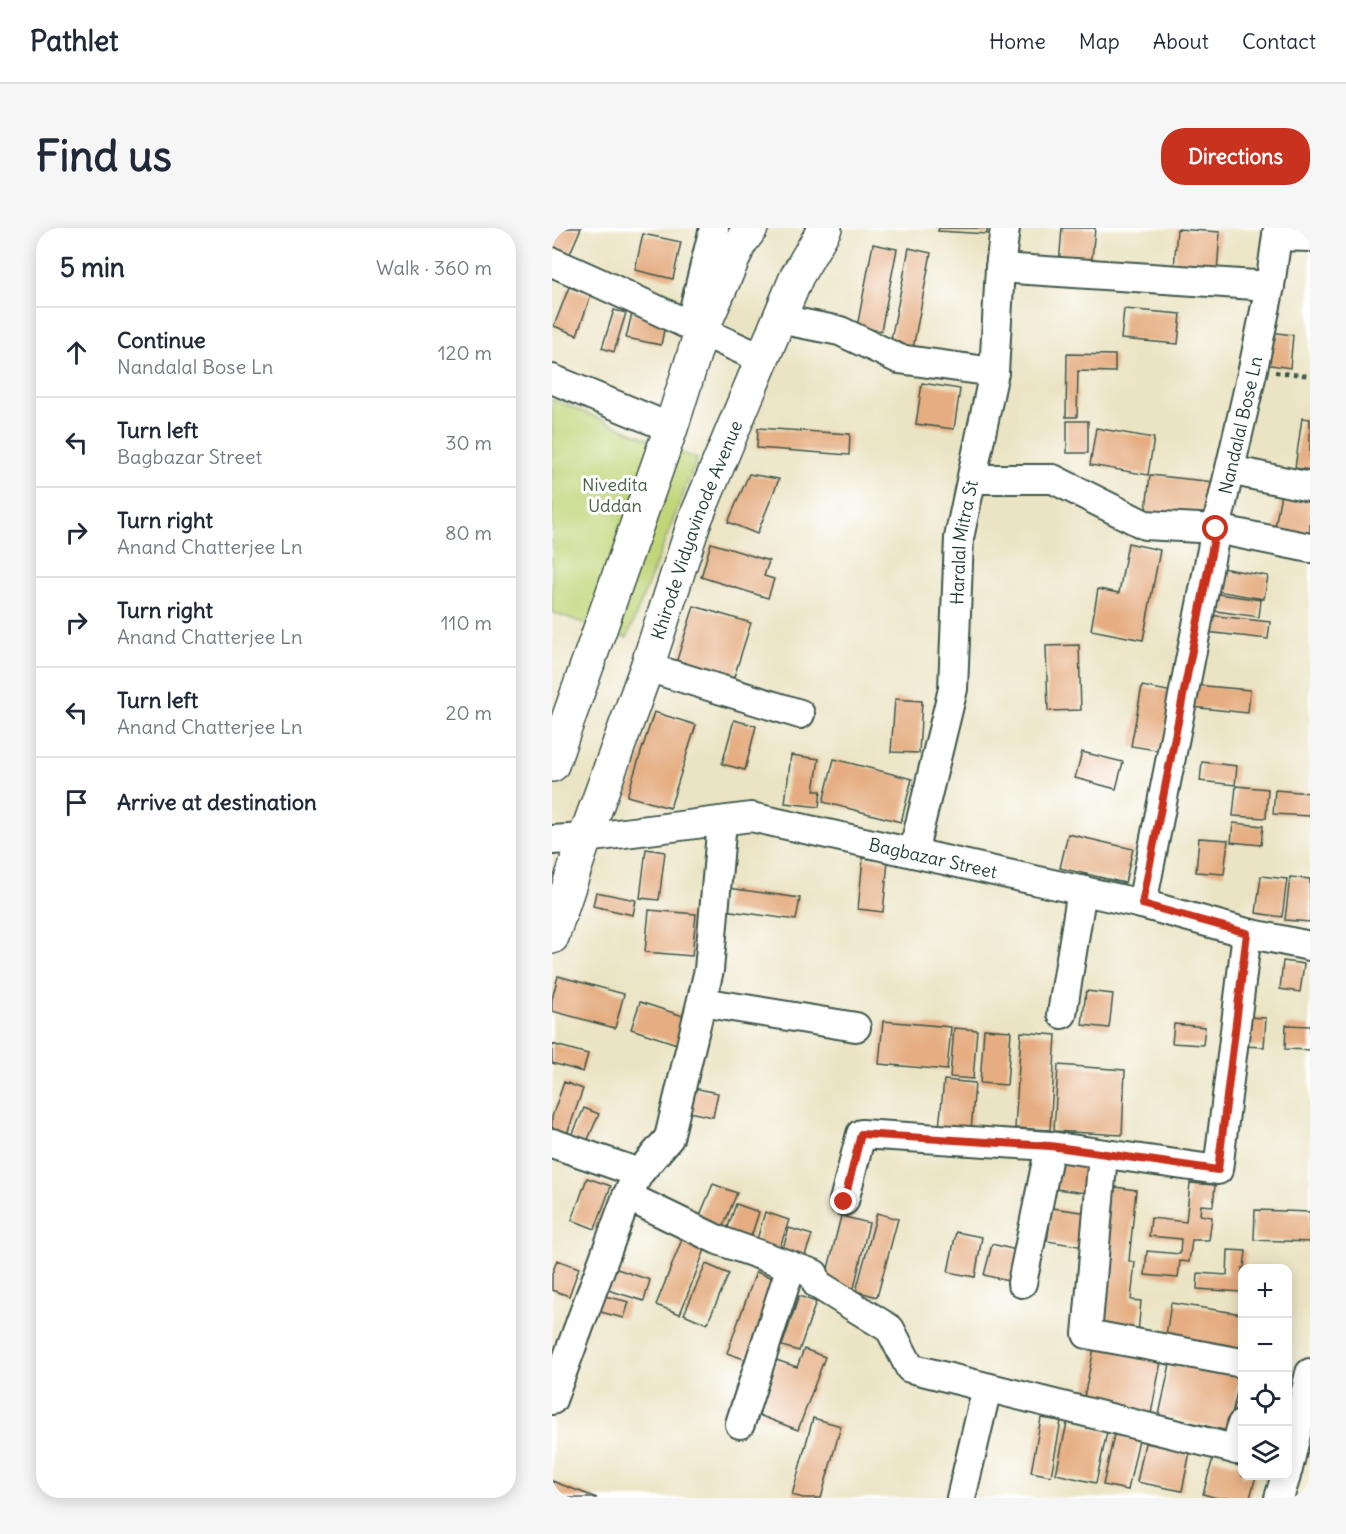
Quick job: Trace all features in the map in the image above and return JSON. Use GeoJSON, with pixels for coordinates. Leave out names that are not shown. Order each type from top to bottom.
{"type":"FeatureCollection","features":[{"type":"Feature","properties":{"kind":"main road"},"geometry":{"type":"LineString","coordinates":[[552,765],[671,429],[695,329],[740,243],[751,228]]}},
{"type":"Feature","properties":{"kind":"main road","name":"Khirode Vidyavinode Avenue"},"geometry":{"type":"LineString","coordinates":[[552,937],[647,667],[695,520],[797,276],[825,228]]}},
{"type":"Feature","properties":{"kind":"street"},"geometry":{"type":"LineString","coordinates":[[695,329],[714,228]]}},
{"type":"Feature","properties":{"kind":"street","name":"Haralal Mitra St"},"geometry":{"type":"LineString","coordinates":[[913,853],[953,689],[959,538],[994,372],[1000,268],[1005,228]]}},
{"type":"Feature","properties":{"kind":"street"},"geometry":{"type":"LineString","coordinates":[[1278,232],[1310,237]]}},
{"type":"Feature","properties":{"kind":"street","name":"Nandalal Bose Ln"},"geometry":{"type":"LineString","coordinates":[[1142,904],[1216,529],[1270,285],[1278,232]]}},
{"type":"Feature","properties":{"kind":"street"},"geometry":{"type":"LineString","coordinates":[[552,262],[763,358]]}},
{"type":"Feature","properties":{"kind":"street"},"geometry":{"type":"LineString","coordinates":[[1000,268],[1270,285]]}},
{"type":"Feature","properties":{"kind":"street"},"geometry":{"type":"LineString","coordinates":[[779,319],[840,331],[899,359],[994,372]]}},
{"type":"Feature","properties":{"kind":"street"},"geometry":{"type":"LineString","coordinates":[[552,379],[671,429]]}},
{"type":"Feature","properties":{"kind":"street"},"geometry":{"type":"LineString","coordinates":[[1230,470],[1310,487]]}},
{"type":"Feature","properties":{"kind":"street"},"geometry":{"type":"LineString","coordinates":[[972,479],[1053,479],[1145,525],[1216,529],[1310,548]]}},
{"type":"Feature","properties":{"kind":"street"},"geometry":{"type":"LineString","coordinates":[[647,667],[800,714]]}},
{"type":"Feature","properties":{"kind":"street","name":"Bagbazar Street"},"geometry":{"type":"LineString","coordinates":[[552,840],[585,838],[751,817],[1142,904],[1247,933],[1310,946]]}},
{"type":"Feature","properties":{"kind":"street"},"geometry":{"type":"LineString","coordinates":[[553,1396],[633,1185],[669,1138],[709,970],[722,820]]}},
{"type":"Feature","properties":{"kind":"street"},"geometry":{"type":"LineString","coordinates":[[1062,1014],[1082,891]]}},
{"type":"Feature","properties":{"kind":"street"},"geometry":{"type":"LineString","coordinates":[[844,1202],[861,1134],[1050,1146],[1218,1170],[1247,933]]}},
{"type":"Feature","properties":{"kind":"street"},"geometry":{"type":"LineString","coordinates":[[702,1002],[856,1027]]}},
{"type":"Feature","properties":{"kind":"street"},"geometry":{"type":"LineString","coordinates":[[552,1143],[633,1185],[718,1240],[814,1274],[817,1284],[890,1329],[910,1368],[987,1388],[1238,1441]]}},
{"type":"Feature","properties":{"kind":"street"},"geometry":{"type":"LineString","coordinates":[[1022,1283],[1050,1146]]}},
{"type":"Feature","properties":{"kind":"street"},"geometry":{"type":"LineString","coordinates":[[1103,1155],[1087,1334],[1238,1362]]}},
{"type":"Feature","properties":{"kind":"street"},"geometry":{"type":"LineString","coordinates":[[740,1424],[791,1266]]}},
{"type":"Feature","properties":{"kind":"street"},"geometry":{"type":"LineString","coordinates":[[1292,1447],[1310,1373]]}},
{"type":"Feature","properties":{"kind":"street"},"geometry":{"type":"LineString","coordinates":[[961,1498],[987,1388]]}},
{"type":"Feature","properties":{"kind":"street"},"geometry":{"type":"LineString","coordinates":[[1279,1498],[1284,1480]]}},
{"type":"Feature","properties":{"kind":"path"},"geometry":{"type":"LineString","coordinates":[[1253,369],[1310,376]]}},
{"type":"Feature","properties":{"kind":"green space","name":"Nivedita Uddan"},"geometry":{"type":"Polygon","coordinates":[[[552,399],[697,459],[627,638],[552,612],[552,399]]]}},
{"type":"Feature","properties":{"kind":"building"},"geometry":{"type":"Polygon","coordinates":[[[552,228],[581,228],[568,258],[552,251],[552,228]]]}},
{"type":"Feature","properties":{"kind":"building"},"geometry":{"type":"Polygon","coordinates":[[[939,228],[987,228],[987,234],[938,231],[939,228]]]}},
{"type":"Feature","properties":{"kind":"building"},"geometry":{"type":"Polygon","coordinates":[[[1062,228],[1095,228],[1091,268],[1059,265],[1062,228]]]}},
{"type":"Feature","properties":{"kind":"building"},"geometry":{"type":"Polygon","coordinates":[[[1177,229],[1220,232],[1217,272],[1174,269],[1177,229]]]}},
{"type":"Feature","properties":{"kind":"building"},"geometry":{"type":"Polygon","coordinates":[[[643,234],[681,242],[673,279],[635,270],[643,234]]]}},
{"type":"Feature","properties":{"kind":"building"},"geometry":{"type":"Polygon","coordinates":[[[873,244],[897,249],[881,331],[857,327],[873,244]]]}},
{"type":"Feature","properties":{"kind":"building"},"geometry":{"type":"Polygon","coordinates":[[[909,248],[931,253],[912,354],[889,350],[909,248]]]}},
{"type":"Feature","properties":{"kind":"building"},"geometry":{"type":"Polygon","coordinates":[[[569,287],[591,295],[577,335],[554,326],[569,287]]]}},
{"type":"Feature","properties":{"kind":"building"},"geometry":{"type":"Polygon","coordinates":[[[1124,309],[1181,314],[1178,344],[1121,339],[1124,309]]]}},
{"type":"Feature","properties":{"kind":"building"},"geometry":{"type":"Polygon","coordinates":[[[614,310],[626,313],[614,352],[602,348],[614,310]]]}},
{"type":"Feature","properties":{"kind":"building"},"geometry":{"type":"Polygon","coordinates":[[[632,313],[666,320],[661,345],[626,338],[632,313]]]}},
{"type":"Feature","properties":{"kind":"building"},"geometry":{"type":"Polygon","coordinates":[[[1269,332],[1293,335],[1290,368],[1265,364],[1269,332]]]}},
{"type":"Feature","properties":{"kind":"building"},"geometry":{"type":"Polygon","coordinates":[[[1067,354],[1115,355],[1115,372],[1078,371],[1077,417],[1066,417],[1067,354]]]}},
{"type":"Feature","properties":{"kind":"building"},"geometry":{"type":"Polygon","coordinates":[[[922,383],[960,389],[954,429],[916,424],[922,383]]]}},
{"type":"Feature","properties":{"kind":"building"},"geometry":{"type":"Polygon","coordinates":[[[1302,418],[1310,419],[1310,470],[1295,468],[1302,418]]]}},
{"type":"Feature","properties":{"kind":"building"},"geometry":{"type":"Polygon","coordinates":[[[1067,421],[1088,421],[1088,453],[1067,453],[1067,421]]]}},
{"type":"Feature","properties":{"kind":"building"},"geometry":{"type":"Polygon","coordinates":[[[758,428],[850,434],[849,455],[757,448],[758,428]]]}},
{"type":"Feature","properties":{"kind":"building"},"geometry":{"type":"Polygon","coordinates":[[[1096,428],[1154,438],[1148,475],[1090,465],[1096,428]]]}},
{"type":"Feature","properties":{"kind":"building"},"geometry":{"type":"Polygon","coordinates":[[[749,474],[779,479],[757,534],[728,522],[749,474]]]}},
{"type":"Feature","properties":{"kind":"building"},"geometry":{"type":"Polygon","coordinates":[[[1150,475],[1214,482],[1210,523],[1145,517],[1150,475]]]}},
{"type":"Feature","properties":{"kind":"building"},"geometry":{"type":"Polygon","coordinates":[[[1281,493],[1310,497],[1310,540],[1274,534],[1281,493]]]}},
{"type":"Feature","properties":{"kind":"building"},"geometry":{"type":"Polygon","coordinates":[[[711,543],[769,561],[764,576],[774,579],[768,598],[701,577],[711,543]]]}},
{"type":"Feature","properties":{"kind":"building"},"geometry":{"type":"Polygon","coordinates":[[[1128,543],[1160,550],[1143,640],[1091,630],[1098,589],[1119,593],[1128,543]]]}},
{"type":"Feature","properties":{"kind":"building"},"geometry":{"type":"Polygon","coordinates":[[[1215,567],[1268,576],[1264,599],[1211,590],[1215,567]]]}},
{"type":"Feature","properties":{"kind":"building"},"geometry":{"type":"Polygon","coordinates":[[[1211,593],[1261,600],[1259,617],[1209,610],[1211,593]]]}},
{"type":"Feature","properties":{"kind":"building"},"geometry":{"type":"Polygon","coordinates":[[[694,606],[751,623],[733,680],[676,663],[694,606]]]}},
{"type":"Feature","properties":{"kind":"building"},"geometry":{"type":"Polygon","coordinates":[[[1208,615],[1270,622],[1268,639],[1206,632],[1208,615]]]}},
{"type":"Feature","properties":{"kind":"building"},"geometry":{"type":"Polygon","coordinates":[[[1079,645],[1081,710],[1048,711],[1046,646],[1079,645]]]}},
{"type":"Feature","properties":{"kind":"building"},"geometry":{"type":"Polygon","coordinates":[[[1194,685],[1250,690],[1248,713],[1191,707],[1194,685]]]}},
{"type":"Feature","properties":{"kind":"building"},"geometry":{"type":"Polygon","coordinates":[[[1142,686],[1173,692],[1162,751],[1131,746],[1142,686]]]}},
{"type":"Feature","properties":{"kind":"building"},"geometry":{"type":"Polygon","coordinates":[[[895,699],[922,701],[919,753],[891,752],[895,699]]]}},
{"type":"Feature","properties":{"kind":"building"},"geometry":{"type":"Polygon","coordinates":[[[654,712],[696,725],[670,808],[627,796],[654,712]]]}},
{"type":"Feature","properties":{"kind":"building"},"geometry":{"type":"Polygon","coordinates":[[[734,720],[756,726],[745,770],[722,764],[734,720]]]}},
{"type":"Feature","properties":{"kind":"building"},"geometry":{"type":"Polygon","coordinates":[[[1082,752],[1123,762],[1116,789],[1075,778],[1082,752]]]}},
{"type":"Feature","properties":{"kind":"building"},"geometry":{"type":"Polygon","coordinates":[[[791,755],[819,759],[814,791],[821,791],[819,807],[785,803],[791,755]]]}},
{"type":"Feature","properties":{"kind":"building"},"geometry":{"type":"Polygon","coordinates":[[[834,759],[912,779],[901,822],[823,802],[834,759]]]}},
{"type":"Feature","properties":{"kind":"building"},"geometry":{"type":"Polygon","coordinates":[[[1202,762],[1237,766],[1235,785],[1200,781],[1202,762]]]}},
{"type":"Feature","properties":{"kind":"building"},"geometry":{"type":"Polygon","coordinates":[[[1236,786],[1268,789],[1266,818],[1233,816],[1236,786]]]}},
{"type":"Feature","properties":{"kind":"building"},"geometry":{"type":"Polygon","coordinates":[[[1275,790],[1310,793],[1310,816],[1273,814],[1275,790]]]}},
{"type":"Feature","properties":{"kind":"building"},"geometry":{"type":"Polygon","coordinates":[[[1233,823],[1263,826],[1261,845],[1231,842],[1233,823]]]}},
{"type":"Feature","properties":{"kind":"building"},"geometry":{"type":"Polygon","coordinates":[[[1068,834],[1133,849],[1125,883],[1060,868],[1068,834]]]}},
{"type":"Feature","properties":{"kind":"building"},"geometry":{"type":"Polygon","coordinates":[[[1199,838],[1228,840],[1224,874],[1196,872],[1199,838]]]}},
{"type":"Feature","properties":{"kind":"building"},"geometry":{"type":"Polygon","coordinates":[[[646,849],[665,852],[659,900],[640,898],[646,849]]]}},
{"type":"Feature","properties":{"kind":"building"},"geometry":{"type":"Polygon","coordinates":[[[863,858],[888,861],[883,912],[858,909],[863,858]]]}},
{"type":"Feature","properties":{"kind":"building"},"geometry":{"type":"Polygon","coordinates":[[[1261,876],[1287,879],[1282,917],[1256,913],[1261,876]]]}},
{"type":"Feature","properties":{"kind":"building"},"geometry":{"type":"Polygon","coordinates":[[[1290,877],[1310,879],[1310,922],[1285,920],[1290,877]]]}},
{"type":"Feature","properties":{"kind":"building"},"geometry":{"type":"Polygon","coordinates":[[[728,888],[800,898],[796,920],[724,910],[728,888]]]}},
{"type":"Feature","properties":{"kind":"building"},"geometry":{"type":"Polygon","coordinates":[[[596,892],[636,900],[633,915],[593,906],[596,892]]]}},
{"type":"Feature","properties":{"kind":"building"},"geometry":{"type":"Polygon","coordinates":[[[649,910],[696,914],[692,956],[645,952],[649,910]]]}},
{"type":"Feature","properties":{"kind":"building"},"geometry":{"type":"Polygon","coordinates":[[[1283,961],[1304,964],[1300,992],[1280,989],[1283,961]]]}},
{"type":"Feature","properties":{"kind":"building"},"geometry":{"type":"Polygon","coordinates":[[[558,976],[624,994],[615,1028],[552,1011],[552,999],[558,976]]]}},
{"type":"Feature","properties":{"kind":"building"},"geometry":{"type":"Polygon","coordinates":[[[1086,991],[1113,994],[1109,1028],[1082,1025],[1086,991]]]}},
{"type":"Feature","properties":{"kind":"building"},"geometry":{"type":"Polygon","coordinates":[[[640,1002],[686,1017],[677,1044],[631,1029],[640,1002]]]}},
{"type":"Feature","properties":{"kind":"building"},"geometry":{"type":"Polygon","coordinates":[[[1244,1017],[1266,1018],[1264,1047],[1241,1046],[1244,1017]]]}},
{"type":"Feature","properties":{"kind":"building"},"geometry":{"type":"Polygon","coordinates":[[[883,1021],[951,1027],[947,1070],[879,1064],[883,1021]]]}},
{"type":"Feature","properties":{"kind":"building"},"geometry":{"type":"Polygon","coordinates":[[[1174,1024],[1205,1027],[1203,1045],[1172,1043],[1174,1024]]]}},
{"type":"Feature","properties":{"kind":"building"},"geometry":{"type":"Polygon","coordinates":[[[1286,1025],[1310,1026],[1310,1050],[1285,1049],[1286,1025]]]}},
{"type":"Feature","properties":{"kind":"building"},"geometry":{"type":"Polygon","coordinates":[[[954,1028],[977,1030],[973,1079],[950,1077],[954,1028]]]}},
{"type":"Feature","properties":{"kind":"building"},"geometry":{"type":"Polygon","coordinates":[[[984,1029],[1011,1031],[1007,1085],[980,1083],[984,1029]]]}},
{"type":"Feature","properties":{"kind":"building"},"geometry":{"type":"Polygon","coordinates":[[[1021,1032],[1056,1035],[1050,1130],[1015,1128],[1021,1032]]]}},
{"type":"Feature","properties":{"kind":"building"},"geometry":{"type":"Polygon","coordinates":[[[552,1044],[588,1054],[583,1072],[552,1063],[552,1044]]]}},
{"type":"Feature","properties":{"kind":"building"},"geometry":{"type":"Polygon","coordinates":[[[1058,1065],[1125,1070],[1122,1135],[1054,1131],[1058,1065]]]}},
{"type":"Feature","properties":{"kind":"building"},"geometry":{"type":"Polygon","coordinates":[[[944,1080],[975,1083],[971,1131],[939,1128],[944,1080]]]}},
{"type":"Feature","properties":{"kind":"building"},"geometry":{"type":"Polygon","coordinates":[[[564,1082],[583,1089],[566,1137],[552,1132],[552,1117],[564,1082]]]}},
{"type":"Feature","properties":{"kind":"building"},"geometry":{"type":"Polygon","coordinates":[[[684,1086],[718,1093],[713,1117],[679,1110],[684,1086]]]}},
{"type":"Feature","properties":{"kind":"building"},"geometry":{"type":"Polygon","coordinates":[[[584,1108],[599,1114],[586,1144],[571,1138],[584,1108]]]}},
{"type":"Feature","properties":{"kind":"building"},"geometry":{"type":"Polygon","coordinates":[[[1060,1157],[1099,1163],[1094,1194],[1056,1189],[1060,1157]]]}},
{"type":"Feature","properties":{"kind":"building"},"geometry":{"type":"Polygon","coordinates":[[[587,1178],[611,1186],[595,1229],[572,1220],[587,1178]]]}},
{"type":"Feature","properties":{"kind":"building"},"geometry":{"type":"Polygon","coordinates":[[[1190,1183],[1215,1185],[1213,1206],[1201,1205],[1200,1215],[1212,1217],[1209,1240],[1192,1240],[1189,1262],[1180,1261],[1178,1278],[1145,1275],[1147,1251],[1180,1254],[1181,1239],[1149,1236],[1151,1218],[1186,1222],[1190,1183]]]}},
{"type":"Feature","properties":{"kind":"building"},"geometry":{"type":"Polygon","coordinates":[[[713,1184],[737,1193],[722,1229],[698,1220],[713,1184]]]}},
{"type":"Feature","properties":{"kind":"building"},"geometry":{"type":"Polygon","coordinates":[[[1108,1186],[1136,1190],[1129,1261],[1135,1262],[1131,1300],[1141,1301],[1138,1333],[1092,1320],[1108,1186]]]}},
{"type":"Feature","properties":{"kind":"building"},"geometry":{"type":"Polygon","coordinates":[[[736,1204],[759,1212],[750,1240],[726,1233],[736,1204]]]}},
{"type":"Feature","properties":{"kind":"building"},"geometry":{"type":"Polygon","coordinates":[[[1052,1208],[1089,1213],[1084,1247],[1047,1241],[1052,1208]]]}},
{"type":"Feature","properties":{"kind":"building"},"geometry":{"type":"Polygon","coordinates":[[[1255,1210],[1310,1212],[1310,1242],[1254,1240],[1255,1210]]]}},
{"type":"Feature","properties":{"kind":"building"},"geometry":{"type":"Polygon","coordinates":[[[765,1212],[789,1220],[779,1250],[756,1243],[765,1212]]]}},
{"type":"Feature","properties":{"kind":"building"},"geometry":{"type":"Polygon","coordinates":[[[877,1213],[898,1219],[877,1297],[856,1291],[877,1213]]]}},
{"type":"Feature","properties":{"kind":"building"},"geometry":{"type":"Polygon","coordinates":[[[841,1216],[869,1223],[854,1288],[825,1281],[841,1216]]]}},
{"type":"Feature","properties":{"kind":"building"},"geometry":{"type":"Polygon","coordinates":[[[789,1228],[812,1235],[804,1258],[782,1252],[789,1228]]]}},
{"type":"Feature","properties":{"kind":"building"},"geometry":{"type":"Polygon","coordinates":[[[956,1232],[982,1237],[975,1277],[948,1272],[956,1232]]]}},
{"type":"Feature","properties":{"kind":"building"},"geometry":{"type":"Polygon","coordinates":[[[683,1237],[706,1247],[680,1314],[656,1305],[683,1237]]]}},
{"type":"Feature","properties":{"kind":"building"},"geometry":{"type":"Polygon","coordinates":[[[992,1244],[1020,1251],[1012,1282],[984,1275],[992,1244]]]}},
{"type":"Feature","properties":{"kind":"building"},"geometry":{"type":"Polygon","coordinates":[[[1228,1250],[1246,1251],[1244,1264],[1238,1264],[1238,1292],[1197,1289],[1198,1273],[1227,1275],[1228,1250]]]}},
{"type":"Feature","properties":{"kind":"building"},"geometry":{"type":"Polygon","coordinates":[[[557,1260],[579,1268],[569,1296],[552,1290],[552,1274],[557,1260]]]}},
{"type":"Feature","properties":{"kind":"building"},"geometry":{"type":"Polygon","coordinates":[[[706,1264],[729,1274],[707,1324],[684,1314],[706,1264]]]}},
{"type":"Feature","properties":{"kind":"building"},"geometry":{"type":"Polygon","coordinates":[[[605,1265],[650,1280],[644,1301],[598,1287],[605,1265]]]}},
{"type":"Feature","properties":{"kind":"building"},"geometry":{"type":"Polygon","coordinates":[[[756,1272],[776,1279],[747,1360],[727,1353],[756,1272]]]}},
{"type":"Feature","properties":{"kind":"building"},"geometry":{"type":"Polygon","coordinates":[[[593,1293],[629,1302],[624,1318],[589,1309],[593,1293]]]}},
{"type":"Feature","properties":{"kind":"building"},"geometry":{"type":"Polygon","coordinates":[[[799,1296],[816,1302],[799,1351],[782,1346],[799,1296]]]}},
{"type":"Feature","properties":{"kind":"building"},"geometry":{"type":"Polygon","coordinates":[[[1171,1303],[1238,1313],[1238,1353],[1165,1342],[1171,1303]]]}},
{"type":"Feature","properties":{"kind":"building"},"geometry":{"type":"Polygon","coordinates":[[[1096,1339],[1163,1351],[1151,1414],[1083,1402],[1096,1339]]]}},
{"type":"Feature","properties":{"kind":"building"},"geometry":{"type":"Polygon","coordinates":[[[804,1349],[825,1357],[798,1430],[756,1414],[776,1360],[797,1367],[804,1349]]]}},
{"type":"Feature","properties":{"kind":"building"},"geometry":{"type":"Polygon","coordinates":[[[1172,1355],[1238,1369],[1238,1387],[1228,1431],[1159,1415],[1172,1355]]]}},
{"type":"Feature","properties":{"kind":"building"},"geometry":{"type":"Polygon","coordinates":[[[813,1418],[841,1426],[821,1498],[803,1498],[792,1495],[813,1418]]]}},
{"type":"Feature","properties":{"kind":"building"},"geometry":{"type":"Polygon","coordinates":[[[1041,1418],[1061,1421],[1051,1476],[1031,1472],[1041,1418]]]}},
{"type":"Feature","properties":{"kind":"building"},"geometry":{"type":"Polygon","coordinates":[[[1067,1423],[1107,1432],[1096,1483],[1056,1474],[1067,1423]]]}},
{"type":"Feature","properties":{"kind":"building"},"geometry":{"type":"Polygon","coordinates":[[[1114,1435],[1139,1439],[1128,1490],[1103,1485],[1114,1435]]]}},
{"type":"Feature","properties":{"kind":"building"},"geometry":{"type":"Polygon","coordinates":[[[1145,1443],[1190,1452],[1182,1491],[1137,1482],[1145,1443]]]}},
{"type":"Feature","properties":{"kind":"building"},"geometry":{"type":"Polygon","coordinates":[[[1213,1458],[1238,1465],[1238,1480],[1255,1480],[1250,1498],[1217,1498],[1203,1494],[1213,1458]]]}},
{"type":"Feature","properties":{"kind":"building"},"geometry":{"type":"Polygon","coordinates":[[[552,1481],[597,1498],[552,1498],[552,1481]]]}},
{"type":"Feature","properties":{"kind":"route"},"geometry":{"type":"LineString","coordinates":[[844,1202],[861,1134],[1050,1146],[1218,1170],[1247,933],[1142,904],[1216,529]]}}]}
